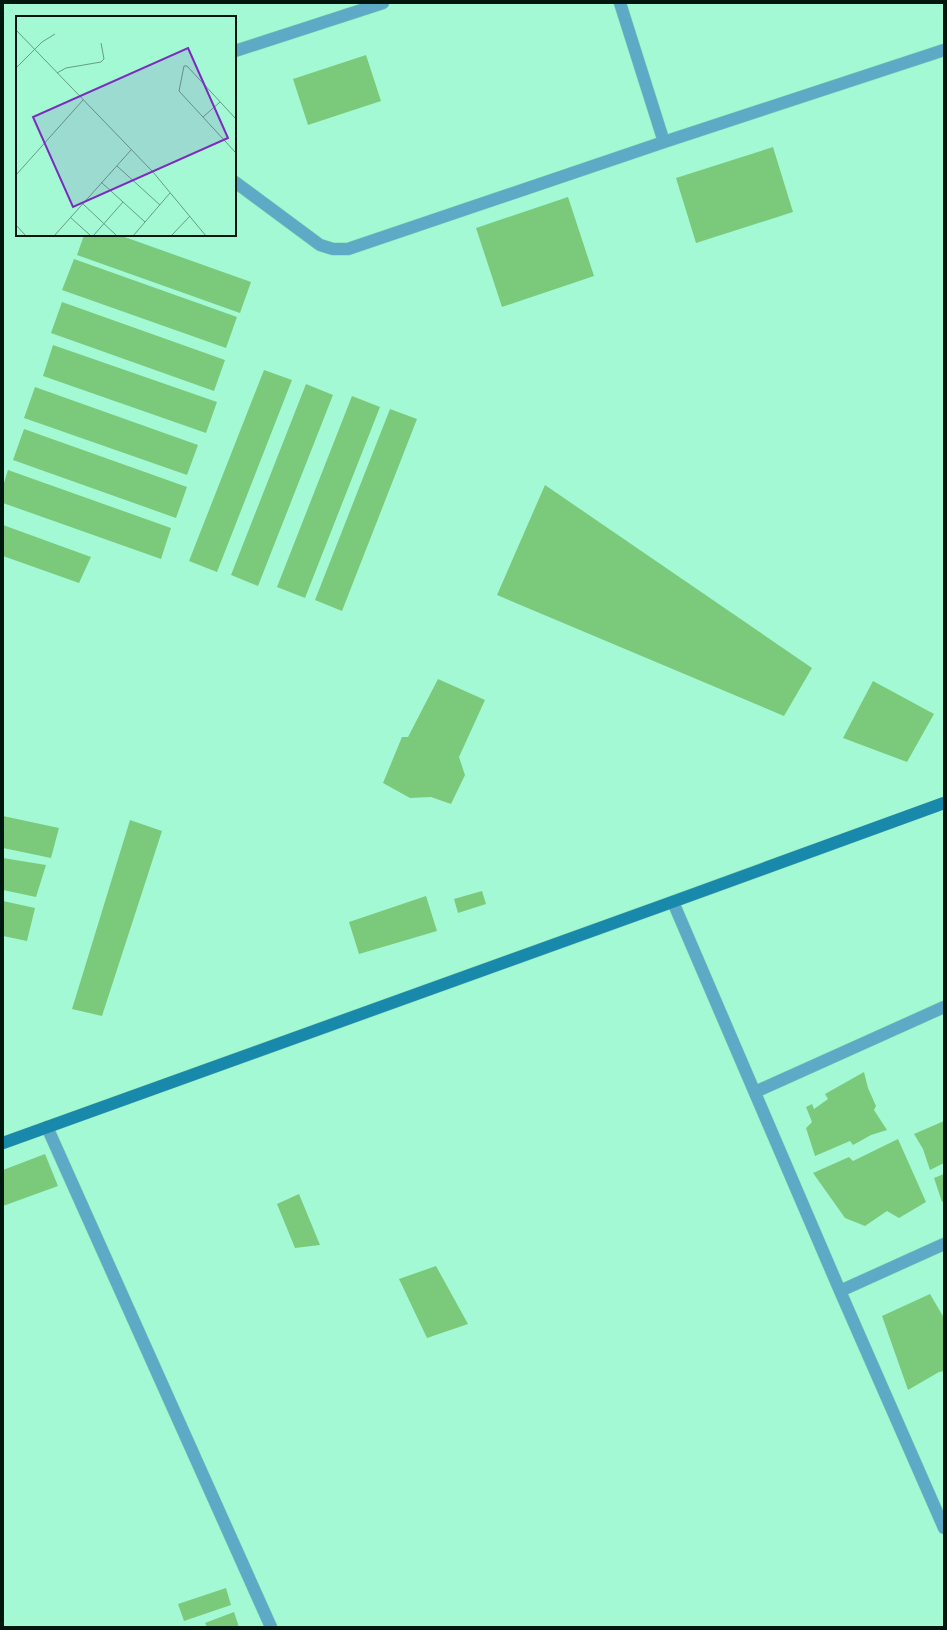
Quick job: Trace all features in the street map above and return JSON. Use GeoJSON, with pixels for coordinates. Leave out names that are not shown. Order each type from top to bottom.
{"type":"FeatureCollection","features":[{"type":"Feature","properties":{"kind":"main road"},"geometry":{"type":"LineString","coordinates":[[3,1143],[944,803]]}},
{"type":"Feature","properties":{"kind":"street"},"geometry":{"type":"LineString","coordinates":[[236,51],[383,3]]}},
{"type":"Feature","properties":{"kind":"street"},"geometry":{"type":"LineString","coordinates":[[620,3],[664,142]]}},
{"type":"Feature","properties":{"kind":"street"},"geometry":{"type":"LineString","coordinates":[[236,183],[320,245],[333,249],[348,249],[664,142],[944,50]]}},
{"type":"Feature","properties":{"kind":"street"},"geometry":{"type":"LineString","coordinates":[[673,902],[840,1291],[944,1528]]}},
{"type":"Feature","properties":{"kind":"street"},"geometry":{"type":"LineString","coordinates":[[755,1092],[944,1007]]}},
{"type":"Feature","properties":{"kind":"street"},"geometry":{"type":"LineString","coordinates":[[47,1127],[271,1627]]}},
{"type":"Feature","properties":{"kind":"street"},"geometry":{"type":"LineString","coordinates":[[840,1291],[944,1244]]}},
{"type":"Feature","properties":{"kind":"building"},"geometry":{"type":"Polygon","coordinates":[[[366,55],[381,101],[308,125],[293,79],[366,55]]]}},
{"type":"Feature","properties":{"kind":"building"},"geometry":{"type":"Polygon","coordinates":[[[773,147],[793,212],[696,243],[676,178],[773,147]]]}},
{"type":"Feature","properties":{"kind":"building"},"geometry":{"type":"Polygon","coordinates":[[[568,197],[594,276],[502,307],[476,228],[568,197]]]}},
{"type":"Feature","properties":{"kind":"building"},"geometry":{"type":"Polygon","coordinates":[[[84,236],[122,236],[251,282],[240,313],[77,255],[84,236]]]}},
{"type":"Feature","properties":{"kind":"building"},"geometry":{"type":"Polygon","coordinates":[[[74,259],[237,317],[226,348],[62,290],[74,259]]]}},
{"type":"Feature","properties":{"kind":"building"},"geometry":{"type":"Polygon","coordinates":[[[62,302],[225,360],[214,391],[51,333],[62,302]]]}},
{"type":"Feature","properties":{"kind":"building"},"geometry":{"type":"Polygon","coordinates":[[[53,345],[217,402],[206,433],[43,376],[53,345]]]}},
{"type":"Feature","properties":{"kind":"building"},"geometry":{"type":"Polygon","coordinates":[[[264,370],[292,380],[217,572],[189,561],[264,370]]]}},
{"type":"Feature","properties":{"kind":"building"},"geometry":{"type":"Polygon","coordinates":[[[306,384],[333,395],[258,586],[231,575],[306,384]]]}},
{"type":"Feature","properties":{"kind":"building"},"geometry":{"type":"Polygon","coordinates":[[[35,387],[198,445],[187,475],[24,418],[35,387]]]}},
{"type":"Feature","properties":{"kind":"building"},"geometry":{"type":"Polygon","coordinates":[[[352,396],[380,407],[305,598],[277,587],[352,396]]]}},
{"type":"Feature","properties":{"kind":"building"},"geometry":{"type":"Polygon","coordinates":[[[390,409],[417,419],[342,611],[315,600],[390,409]]]}},
{"type":"Feature","properties":{"kind":"building"},"geometry":{"type":"Polygon","coordinates":[[[24,429],[187,487],[176,518],[13,460],[24,429]]]}},
{"type":"Feature","properties":{"kind":"building"},"geometry":{"type":"Polygon","coordinates":[[[8,470],[171,528],[161,559],[3,503],[3,486],[8,470]]]}},
{"type":"Feature","properties":{"kind":"building"},"geometry":{"type":"Polygon","coordinates":[[[545,485],[812,668],[784,716],[497,595],[545,485]]]}},
{"type":"Feature","properties":{"kind":"building"},"geometry":{"type":"Polygon","coordinates":[[[3,525],[91,557],[79,583],[3,556],[3,525]]]}},
{"type":"Feature","properties":{"kind":"building"},"geometry":{"type":"Polygon","coordinates":[[[438,679],[485,700],[459,757],[465,775],[451,804],[431,797],[410,798],[383,783],[402,737],[408,737],[438,679]]]}},
{"type":"Feature","properties":{"kind":"building"},"geometry":{"type":"Polygon","coordinates":[[[873,681],[934,714],[907,762],[843,738],[873,681]]]}},
{"type":"Feature","properties":{"kind":"building"},"geometry":{"type":"Polygon","coordinates":[[[3,816],[59,828],[51,858],[3,848],[3,816]]]}},
{"type":"Feature","properties":{"kind":"building"},"geometry":{"type":"Polygon","coordinates":[[[130,820],[162,831],[102,1016],[72,1009],[130,820]]]}},
{"type":"Feature","properties":{"kind":"building"},"geometry":{"type":"Polygon","coordinates":[[[3,858],[46,865],[36,897],[3,890],[3,858]]]}},
{"type":"Feature","properties":{"kind":"building"},"geometry":{"type":"Polygon","coordinates":[[[482,891],[486,904],[458,913],[454,899],[482,891]]]}},
{"type":"Feature","properties":{"kind":"building"},"geometry":{"type":"Polygon","coordinates":[[[426,896],[437,931],[359,954],[349,922],[426,896]]]}},
{"type":"Feature","properties":{"kind":"building"},"geometry":{"type":"Polygon","coordinates":[[[3,901],[35,908],[27,941],[3,936],[3,901]]]}},
{"type":"Feature","properties":{"kind":"building"},"geometry":{"type":"Polygon","coordinates":[[[864,1072],[868,1088],[876,1106],[874,1110],[887,1130],[871,1135],[853,1145],[850,1141],[815,1156],[806,1128],[812,1122],[806,1107],[812,1104],[814,1109],[828,1099],[825,1094],[864,1072]]]}},
{"type":"Feature","properties":{"kind":"building"},"geometry":{"type":"Polygon","coordinates":[[[944,1121],[944,1163],[930,1170],[923,1149],[914,1134],[944,1121]]]}},
{"type":"Feature","properties":{"kind":"building"},"geometry":{"type":"Polygon","coordinates":[[[898,1139],[926,1202],[899,1218],[887,1211],[865,1226],[845,1218],[813,1173],[849,1157],[853,1161],[898,1139]]]}},
{"type":"Feature","properties":{"kind":"building"},"geometry":{"type":"Polygon","coordinates":[[[45,1154],[58,1186],[3,1206],[3,1170],[45,1154]]]}},
{"type":"Feature","properties":{"kind":"building"},"geometry":{"type":"Polygon","coordinates":[[[944,1174],[944,1201],[942,1202],[934,1178],[944,1174]]]}},
{"type":"Feature","properties":{"kind":"building"},"geometry":{"type":"Polygon","coordinates":[[[299,1194],[320,1245],[295,1248],[277,1204],[299,1194]]]}},
{"type":"Feature","properties":{"kind":"building"},"geometry":{"type":"Polygon","coordinates":[[[436,1266],[468,1324],[427,1338],[399,1279],[436,1266]]]}},
{"type":"Feature","properties":{"kind":"building"},"geometry":{"type":"Polygon","coordinates":[[[930,1294],[944,1318],[944,1371],[939,1372],[908,1390],[882,1316],[930,1294]]]}},
{"type":"Feature","properties":{"kind":"building"},"geometry":{"type":"Polygon","coordinates":[[[226,1588],[231,1605],[184,1621],[178,1604],[226,1588]]]}},
{"type":"Feature","properties":{"kind":"building"},"geometry":{"type":"Polygon","coordinates":[[[234,1612],[239,1627],[207,1627],[205,1623],[234,1612]]]}}]}
